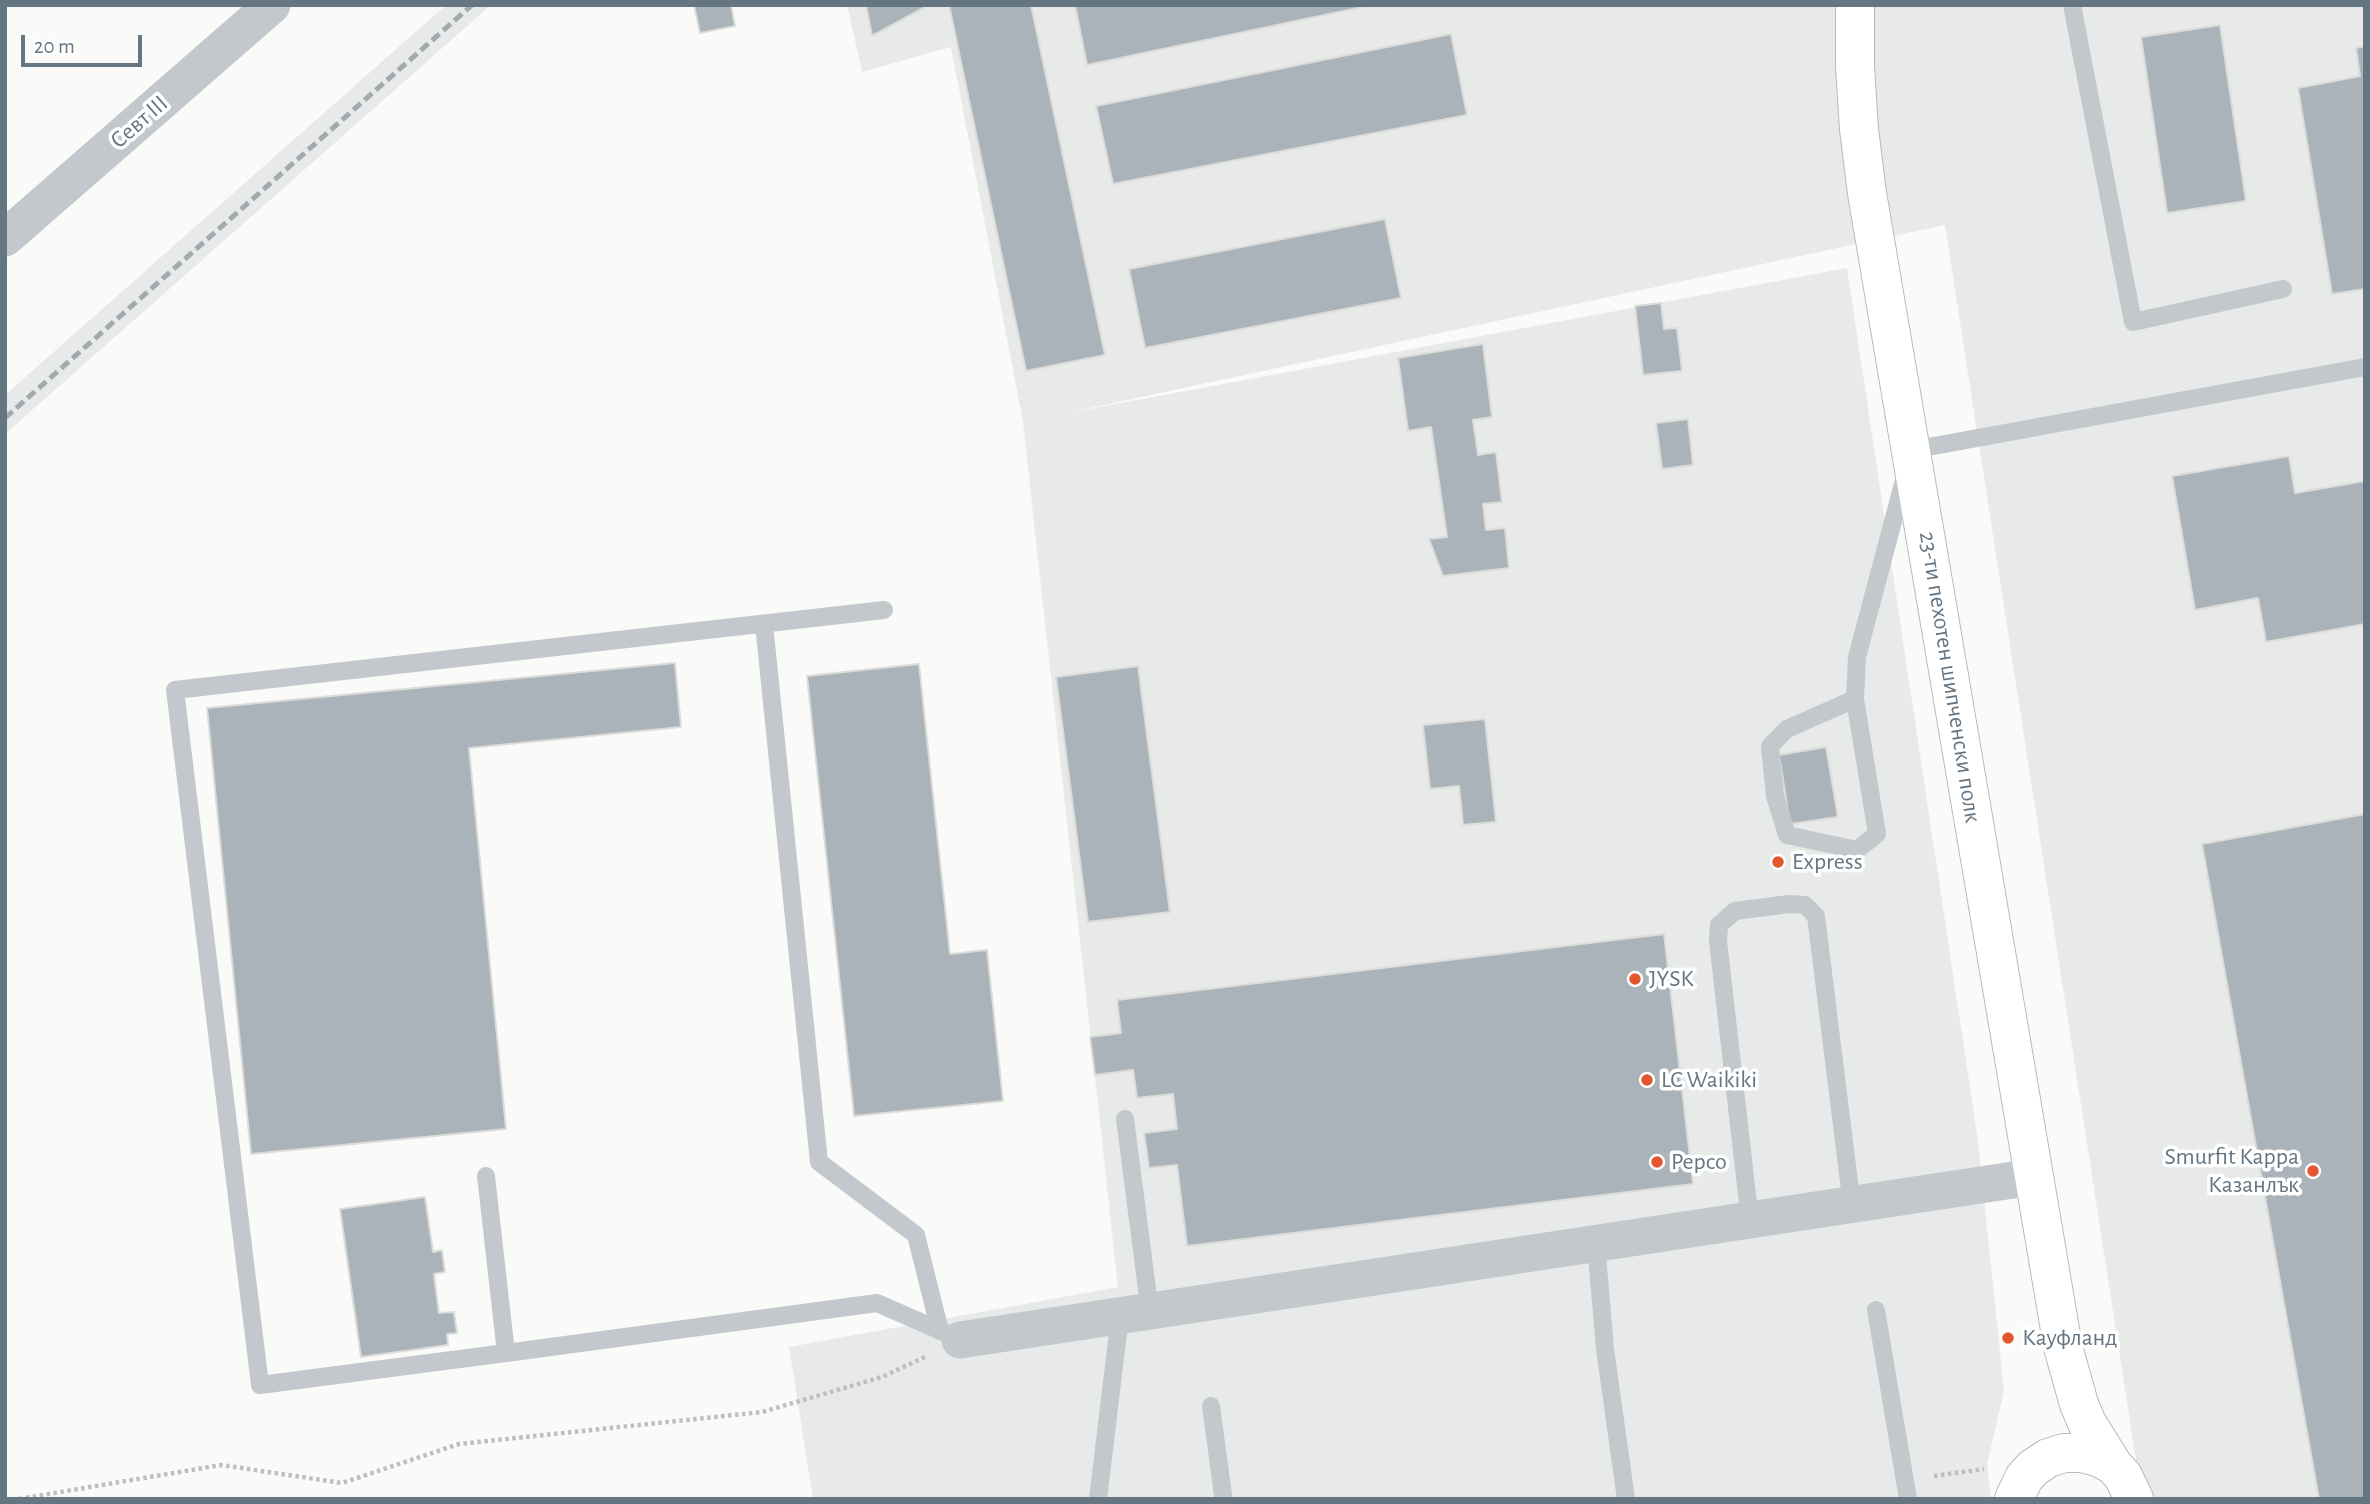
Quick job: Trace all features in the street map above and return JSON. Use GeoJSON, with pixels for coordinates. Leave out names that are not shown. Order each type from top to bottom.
{"type":"FeatureCollection","features":[{"type":"Feature","properties":{"kind":"main road","name":"23-ти пехотен шипченски полк"},"geometry":{"type":"LineString","coordinates":[[1855,5],[1855,66],[1864,168],[2063,1347],[2087,1423],[2113,1465],[2123,1475],[2134,1499]]}},
{"type":"Feature","properties":{"kind":"main road","name":"23-ти пехотен шипченски полк"},"geometry":{"type":"LineString","coordinates":[[2024,1483],[2058,1424],[2063,1347]]}},
{"type":"Feature","properties":{"kind":"main road","name":"23-ти пехотен шипченски полк"},"geometry":{"type":"LineString","coordinates":[[2024,1483],[2048,1458],[2064,1453],[2081,1452],[2113,1465]]}},
{"type":"Feature","properties":{"kind":"street","name":"Севт III"},"geometry":{"type":"LineString","coordinates":[[9,233],[272,5]]}},
{"type":"Feature","properties":{"kind":"street"},"geometry":{"type":"LineString","coordinates":[[950,1336],[1135,1314],[2033,1177]]}},
{"type":"Feature","properties":{"kind":"lane"},"geometry":{"type":"LineString","coordinates":[[2080,5],[2072,6],[2133,322],[2283,289]]}},
{"type":"Feature","properties":{"kind":"lane"},"geometry":{"type":"LineString","coordinates":[[1855,699],[1787,729],[1770,746],[1775,796],[1787,835],[1857,850],[1877,834],[1855,699],[1857,657],[1912,450],[2365,366]]}},
{"type":"Feature","properties":{"kind":"lane"},"geometry":{"type":"LineString","coordinates":[[884,610],[175,690],[260,1385],[877,1303],[950,1336]]}},
{"type":"Feature","properties":{"kind":"lane"},"geometry":{"type":"LineString","coordinates":[[764,624],[819,1162],[916,1235],[950,1336]]}},
{"type":"Feature","properties":{"kind":"lane"},"geometry":{"type":"LineString","coordinates":[[1751,1221],[1718,941],[1719,925],[1735,911],[1789,904],[1805,905],[1816,916],[1852,1206]]}},
{"type":"Feature","properties":{"kind":"lane"},"geometry":{"type":"LineString","coordinates":[[1098,1499],[1135,1314],[1125,1119]]}},
{"type":"Feature","properties":{"kind":"lane"},"geometry":{"type":"LineString","coordinates":[[486,1176],[506,1353]]}},
{"type":"Feature","properties":{"kind":"lane"},"geometry":{"type":"LineString","coordinates":[[1597,1244],[1605,1349],[1626,1499]]}},
{"type":"Feature","properties":{"kind":"lane"},"geometry":{"type":"LineString","coordinates":[[1876,1310],[1908,1499]]}},
{"type":"Feature","properties":{"kind":"lane"},"geometry":{"type":"LineString","coordinates":[[1211,1406],[1223,1495]]}},
{"type":"Feature","properties":{"kind":"path"},"geometry":{"type":"LineString","coordinates":[[19,1499],[221,1465],[342,1483],[459,1444],[762,1412],[882,1377],[950,1336]]}},
{"type":"Feature","properties":{"kind":"path"},"geometry":{"type":"LineString","coordinates":[[1905,1480],[1986,1469]]}},
{"type":"Feature","properties":{"kind":"shaded area"},"geometry":{"type":"Polygon","coordinates":[[[446,5],[491,5],[5,434],[5,395],[446,5]]]}},
{"type":"Feature","properties":{"kind":"shaded area"},"geometry":{"type":"Polygon","coordinates":[[[847,5],[2365,5],[2365,1499],[2142,1499],[1945,225],[1062,414],[1847,268],[1978,1141],[2004,1391],[1987,1464],[1991,1499],[813,1499],[789,1347],[1118,1287],[1023,422],[951,47],[862,72],[847,5]]]}},
{"type":"Feature","properties":{"kind":"building"},"geometry":{"type":"Polygon","coordinates":[[[694,5],[731,5],[735,26],[700,33],[694,5]]]}},
{"type":"Feature","properties":{"kind":"building"},"geometry":{"type":"Polygon","coordinates":[[[866,5],[927,5],[927,6],[872,36],[866,5]]]}},
{"type":"Feature","properties":{"kind":"building"},"geometry":{"type":"Polygon","coordinates":[[[949,5],[1031,5],[1105,355],[1026,371],[949,5]]]}},
{"type":"Feature","properties":{"kind":"building"},"geometry":{"type":"Polygon","coordinates":[[[1075,5],[1372,5],[1087,65],[1075,5]]]}},
{"type":"Feature","properties":{"kind":"building"},"geometry":{"type":"Polygon","coordinates":[[[2220,25],[2246,201],[2167,213],[2141,37],[2220,25]]]}},
{"type":"Feature","properties":{"kind":"building"},"geometry":{"type":"Polygon","coordinates":[[[1451,34],[1467,115],[1113,184],[1096,106],[1451,34]]]}},
{"type":"Feature","properties":{"kind":"building"},"geometry":{"type":"Polygon","coordinates":[[[2365,46],[2365,289],[2332,294],[2298,88],[2360,76],[2356,48],[2365,46]]]}},
{"type":"Feature","properties":{"kind":"building"},"geometry":{"type":"Polygon","coordinates":[[[1385,219],[1401,298],[1145,348],[1129,269],[1385,219]]]}},
{"type":"Feature","properties":{"kind":"building"},"geometry":{"type":"Polygon","coordinates":[[[1661,303],[1664,329],[1677,328],[1682,371],[1643,375],[1635,306],[1661,303]]]}},
{"type":"Feature","properties":{"kind":"building"},"geometry":{"type":"Polygon","coordinates":[[[1483,344],[1492,417],[1473,420],[1478,455],[1496,452],[1502,502],[1483,504],[1486,530],[1505,528],[1509,568],[1443,576],[1429,539],[1447,537],[1431,427],[1408,431],[1398,358],[1483,344]]]}},
{"type":"Feature","properties":{"kind":"building"},"geometry":{"type":"Polygon","coordinates":[[[1688,419],[1693,465],[1662,469],[1656,423],[1688,419]]]}},
{"type":"Feature","properties":{"kind":"building"},"geometry":{"type":"Polygon","coordinates":[[[2289,456],[2295,493],[2365,481],[2365,624],[2266,642],[2258,598],[2195,610],[2172,476],[2289,456]]]}},
{"type":"Feature","properties":{"kind":"building"},"geometry":{"type":"Polygon","coordinates":[[[675,663],[681,727],[469,748],[506,1129],[251,1154],[207,708],[675,663]]]}},
{"type":"Feature","properties":{"kind":"building"},"geometry":{"type":"Polygon","coordinates":[[[919,664],[950,954],[987,950],[1003,1101],[854,1116],[807,676],[919,664]]]}},
{"type":"Feature","properties":{"kind":"building"},"geometry":{"type":"Polygon","coordinates":[[[1138,666],[1170,912],[1088,922],[1056,677],[1138,666]]]}},
{"type":"Feature","properties":{"kind":"building"},"geometry":{"type":"Polygon","coordinates":[[[1485,719],[1496,822],[1463,825],[1459,786],[1430,789],[1423,725],[1485,719]]]}},
{"type":"Feature","properties":{"kind":"building"},"geometry":{"type":"Polygon","coordinates":[[[1826,747],[1838,817],[1790,824],[1779,755],[1826,747]]]}},
{"type":"Feature","properties":{"kind":"building","name":"Smurfit Kappa Казанлък"},"geometry":{"type":"Polygon","coordinates":[[[2365,814],[2365,1499],[2319,1499],[2202,844],[2365,814]]]}},
{"type":"Feature","properties":{"kind":"building"},"geometry":{"type":"Polygon","coordinates":[[[1664,934],[1693,1184],[1187,1246],[1177,1165],[1149,1168],[1144,1133],[1177,1129],[1173,1094],[1137,1098],[1133,1070],[1095,1075],[1090,1037],[1121,1033],[1117,1000],[1664,934]]]}},
{"type":"Feature","properties":{"kind":"building"},"geometry":{"type":"Polygon","coordinates":[[[425,1197],[433,1252],[442,1250],[445,1272],[434,1274],[439,1313],[454,1312],[457,1333],[447,1334],[448,1345],[361,1357],[340,1209],[425,1197]]]}},
{"type":"Feature","properties":{"kind":"railway"},"geometry":{"type":"LineString","coordinates":[[5,418],[472,5]]}},
{"type":"Feature","properties":{"kind":"place","name":"Express"},"geometry":{"type":"Point","coordinates":[1778,862]}},
{"type":"Feature","properties":{"kind":"place","name":"JYSK"},"geometry":{"type":"Point","coordinates":[1635,979]}},
{"type":"Feature","properties":{"kind":"place","name":"LC Waikiki"},"geometry":{"type":"Point","coordinates":[1647,1080]}},
{"type":"Feature","properties":{"kind":"place","name":"Pepco"},"geometry":{"type":"Point","coordinates":[1657,1162]}},
{"type":"Feature","properties":{"kind":"place","name":"Smurfit Kappa Казанлък"},"geometry":{"type":"Point","coordinates":[2313,1171]}},
{"type":"Feature","properties":{"kind":"place","name":"Кауфланд"},"geometry":{"type":"Point","coordinates":[2008,1338]}}]}
